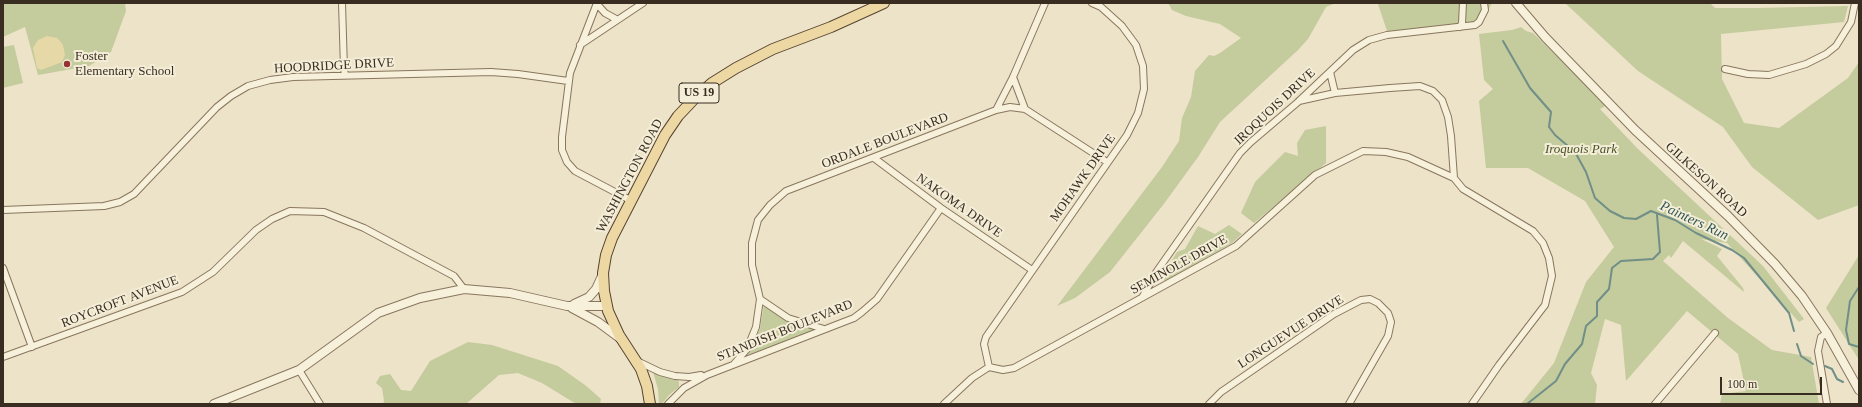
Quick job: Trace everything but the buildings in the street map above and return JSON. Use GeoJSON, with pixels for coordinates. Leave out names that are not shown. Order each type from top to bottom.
{"type":"FeatureCollection","features":[{"type":"Feature","properties":{"kind":"main road","name":"WASHINGTON ROAD"},"geometry":{"type":"LineString","coordinates":[[650,404],[647,386],[637,361],[613,323],[607,306],[604,273],[610,242],[630,200],[671,125],[685,107],[707,87],[761,54],[831,27],[884,3]]}},
{"type":"Feature","properties":{"kind":"street"},"geometry":{"type":"LineString","coordinates":[[342,3],[345,75]]}},
{"type":"Feature","properties":{"kind":"street"},"geometry":{"type":"LineString","coordinates":[[580,45],[643,3]]}},
{"type":"Feature","properties":{"kind":"street"},"geometry":{"type":"LineString","coordinates":[[996,110],[1013,77],[1045,3]]}},
{"type":"Feature","properties":{"kind":"street","name":"MOHAWK DRIVE"},"geometry":{"type":"LineString","coordinates":[[990,367],[984,344],[986,337],[1127,135],[1138,113],[1144,89],[1143,66],[1136,45],[1122,26],[1101,7],[1092,3]]}},
{"type":"Feature","properties":{"kind":"street"},"geometry":{"type":"LineString","coordinates":[[1460,27],[1462,23],[1463,3]]}},
{"type":"Feature","properties":{"kind":"street","name":"IROQUOIS DRIVE"},"geometry":{"type":"LineString","coordinates":[[1142,297],[1158,271],[1240,153],[1298,102],[1353,50],[1369,40],[1387,35],[1475,25],[1479,22],[1485,10],[1484,3]]}},
{"type":"Feature","properties":{"kind":"street","name":"GILKESON ROAD"},"geometry":{"type":"LineString","coordinates":[[1516,3],[1545,37],[1635,130],[1754,241],[1802,296],[1827,333],[1859,390]]}},
{"type":"Feature","properties":{"kind":"street"},"geometry":{"type":"LineString","coordinates":[[1725,69],[1748,74],[1769,75],[1806,64],[1826,54],[1836,46],[1851,22],[1855,3]]}},
{"type":"Feature","properties":{"kind":"street"},"geometry":{"type":"LineString","coordinates":[[616,20],[605,13],[597,4],[580,45],[568,81],[561,143],[567,162],[571,167],[581,174],[630,200]]}},
{"type":"Feature","properties":{"kind":"street","name":"HOODRIDGE DRIVE"},"geometry":{"type":"LineString","coordinates":[[3,210],[104,206],[120,202],[134,194],[217,107],[231,96],[248,86],[270,80],[345,75],[491,72],[537,76],[568,81]]}},
{"type":"Feature","properties":{"kind":"street"},"geometry":{"type":"LineString","coordinates":[[1330,72],[1335,93]]}},
{"type":"Feature","properties":{"kind":"street"},"geometry":{"type":"LineString","coordinates":[[1013,77],[1025,108],[1107,162]]}},
{"type":"Feature","properties":{"kind":"street"},"geometry":{"type":"LineString","coordinates":[[1298,102],[1335,93],[1420,86],[1433,91],[1442,100],[1448,117],[1454,178],[1463,190],[1534,230],[1543,243],[1549,258],[1552,276],[1545,305],[1499,365],[1472,404]]}},
{"type":"Feature","properties":{"kind":"street","name":"ORDALE BOULEVARD"},"geometry":{"type":"LineString","coordinates":[[734,364],[747,349],[756,327],[760,299],[752,265],[752,243],[758,220],[770,205],[786,191],[996,110],[1010,107],[1025,108]]}},
{"type":"Feature","properties":{"kind":"street","name":"SEMINOLE DRIVE"},"geometry":{"type":"LineString","coordinates":[[990,367],[1003,370],[1014,368],[1236,246],[1315,175],[1363,151],[1386,152],[1408,157],[1454,178]]}},
{"type":"Feature","properties":{"kind":"street","name":"NAKOMA DRIVE"},"geometry":{"type":"LineString","coordinates":[[874,158],[941,208],[1032,270]]}},
{"type":"Feature","properties":{"kind":"street","name":"STANDISH BOULEVARD"},"geometry":{"type":"LineString","coordinates":[[668,404],[684,388],[707,374],[854,318],[870,306],[941,208]]}},
{"type":"Feature","properties":{"kind":"street","name":"ROYCROFT AVENUE"},"geometry":{"type":"LineString","coordinates":[[3,357],[182,292],[214,272],[256,230],[272,219],[290,211],[324,212],[364,228],[454,276],[464,290]]}},
{"type":"Feature","properties":{"kind":"street"},"geometry":{"type":"LineString","coordinates":[[3,268],[32,347]]}},
{"type":"Feature","properties":{"kind":"street"},"geometry":{"type":"LineString","coordinates":[[567,306],[579,303],[589,297],[596,289],[604,273]]}},
{"type":"Feature","properties":{"kind":"street"},"geometry":{"type":"LineString","coordinates":[[214,404],[299,370],[378,313],[420,298],[464,290],[504,292],[567,306],[607,306]]}},
{"type":"Feature","properties":{"kind":"street"},"geometry":{"type":"LineString","coordinates":[[760,299],[788,318],[824,329]]}},
{"type":"Feature","properties":{"kind":"street","name":"LONGUEVUE DRIVE"},"geometry":{"type":"LineString","coordinates":[[1209,404],[1221,392],[1261,363],[1334,314],[1361,300],[1370,299],[1378,303],[1388,313],[1391,322],[1388,336],[1349,404]]}},
{"type":"Feature","properties":{"kind":"street"},"geometry":{"type":"LineString","coordinates":[[567,306],[598,322],[624,342]]}},
{"type":"Feature","properties":{"kind":"street"},"geometry":{"type":"LineString","coordinates":[[1655,404],[1715,333]]}},
{"type":"Feature","properties":{"kind":"street"},"geometry":{"type":"LineString","coordinates":[[1827,333],[1821,337],[1818,351],[1827,404]]}},
{"type":"Feature","properties":{"kind":"street"},"geometry":{"type":"LineString","coordinates":[[637,361],[660,372],[675,376],[689,377],[707,374]]}},
{"type":"Feature","properties":{"kind":"street"},"geometry":{"type":"LineString","coordinates":[[944,404],[972,378],[990,367]]}},
{"type":"Feature","properties":{"kind":"street"},"geometry":{"type":"LineString","coordinates":[[299,370],[320,404]]}},
{"type":"Feature","properties":{"kind":"green space"},"geometry":{"type":"Polygon","coordinates":[[[3,3],[125,3],[126,11],[111,52],[89,66],[38,75],[25,27],[3,37],[3,3]]]}},
{"type":"Feature","properties":{"kind":"green space"},"geometry":{"type":"Polygon","coordinates":[[[1168,3],[1336,3],[1326,7],[1308,39],[1298,50],[1220,122],[1198,157],[1163,205],[1110,272],[1075,298],[1057,306],[1162,167],[1179,141],[1182,118],[1191,97],[1195,71],[1209,55],[1214,56],[1220,53],[1241,38],[1220,24],[1186,16],[1172,10],[1168,3]]]}},
{"type":"Feature","properties":{"kind":"green space"},"geometry":{"type":"Polygon","coordinates":[[[1492,3],[1480,24],[1387,31],[1378,4],[1492,3]]]}},
{"type":"Feature","properties":{"kind":"green space"},"geometry":{"type":"Polygon","coordinates":[[[1565,3],[1710,3],[1715,8],[1848,6],[1844,22],[1721,34],[1722,79],[1744,123],[1779,128],[1848,78],[1859,62],[1859,205],[1818,220],[1752,167],[1723,127],[1638,71],[1565,3]]]}},
{"type":"Feature","properties":{"kind":"green space","name":"Iroquois Park"},"geometry":{"type":"Polygon","coordinates":[[[1521,27],[1526,31],[1533,33],[1607,105],[1600,109],[1637,148],[1763,266],[1804,319],[1799,322],[1727,243],[1701,239],[1722,249],[1717,256],[1743,288],[1744,292],[1683,241],[1671,258],[1669,255],[1663,261],[1728,318],[1772,350],[1811,357],[1819,404],[1720,404],[1722,394],[1746,391],[1738,354],[1687,311],[1626,381],[1621,325],[1605,319],[1591,373],[1597,385],[1595,404],[1521,404],[1554,363],[1586,282],[1614,247],[1585,201],[1528,168],[1486,168],[1479,101],[1493,89],[1484,80],[1479,34],[1512,30],[1521,27]]]}},
{"type":"Feature","properties":{"kind":"green space"},"geometry":{"type":"Polygon","coordinates":[[[14,45],[23,83],[3,88],[3,47],[14,45]]]}},
{"type":"Feature","properties":{"kind":"green space"},"geometry":{"type":"Polygon","coordinates":[[[1326,126],[1326,163],[1254,223],[1241,213],[1255,182],[1285,152],[1298,156],[1297,143],[1305,130],[1326,126]]]}},
{"type":"Feature","properties":{"kind":"green space"},"geometry":{"type":"Polygon","coordinates":[[[1229,225],[1242,234],[1232,243],[1165,281],[1161,278],[1177,252],[1185,249],[1198,226],[1215,234],[1229,225]]]}},
{"type":"Feature","properties":{"kind":"green space"},"geometry":{"type":"Polygon","coordinates":[[[1859,255],[1859,360],[1826,308],[1859,255]]]}},
{"type":"Feature","properties":{"kind":"green space"},"geometry":{"type":"Polygon","coordinates":[[[764,304],[787,321],[815,330],[747,355],[760,329],[764,304]]]}},
{"type":"Feature","properties":{"kind":"green space"},"geometry":{"type":"Polygon","coordinates":[[[468,342],[492,345],[558,366],[585,385],[601,399],[600,404],[578,404],[542,383],[518,373],[499,375],[466,404],[383,404],[382,388],[376,383],[380,376],[390,374],[401,390],[411,391],[430,361],[468,342]]]}},
{"type":"Feature","properties":{"kind":"green space"},"geometry":{"type":"Polygon","coordinates":[[[653,372],[677,379],[679,382],[679,387],[669,395],[662,404],[659,404],[658,389],[653,372]]]}},
{"type":"Feature","properties":{"kind":"sand"},"geometry":{"type":"Polygon","coordinates":[[[47,36],[57,38],[60,41],[63,45],[65,55],[62,62],[41,70],[37,68],[33,48],[38,40],[47,36]]]}},
{"type":"Feature","properties":{"kind":"waterway","name":"Painters Run"},"geometry":{"type":"LineString","coordinates":[[1503,41],[1530,88],[1551,112],[1549,127],[1555,135],[1575,152],[1586,172],[1595,198],[1610,211],[1624,218],[1636,219],[1651,211],[1675,220],[1696,233],[1732,250],[1744,258],[1789,313],[1794,331]]}},
{"type":"Feature","properties":{"kind":"waterway"},"geometry":{"type":"LineString","coordinates":[[1527,404],[1556,381],[1565,364],[1582,344],[1586,326],[1597,316],[1597,302],[1609,289],[1612,268],[1621,261],[1653,259],[1660,252],[1657,215]]}},
{"type":"Feature","properties":{"kind":"waterway"},"geometry":{"type":"LineString","coordinates":[[1859,287],[1850,301],[1846,330],[1849,344],[1859,347]]}},
{"type":"Feature","properties":{"kind":"waterway","name":"Painters Run"},"geometry":{"type":"LineString","coordinates":[[1797,344],[1801,356],[1813,364]]}},
{"type":"Feature","properties":{"kind":"waterway","name":"Painters Run"},"geometry":{"type":"LineString","coordinates":[[1825,366],[1832,369],[1837,379],[1843,382]]}},
{"type":"Feature","properties":{"kind":"place","name":"Foster Elementary School"},"geometry":{"type":"Point","coordinates":[67,64]}}]}
